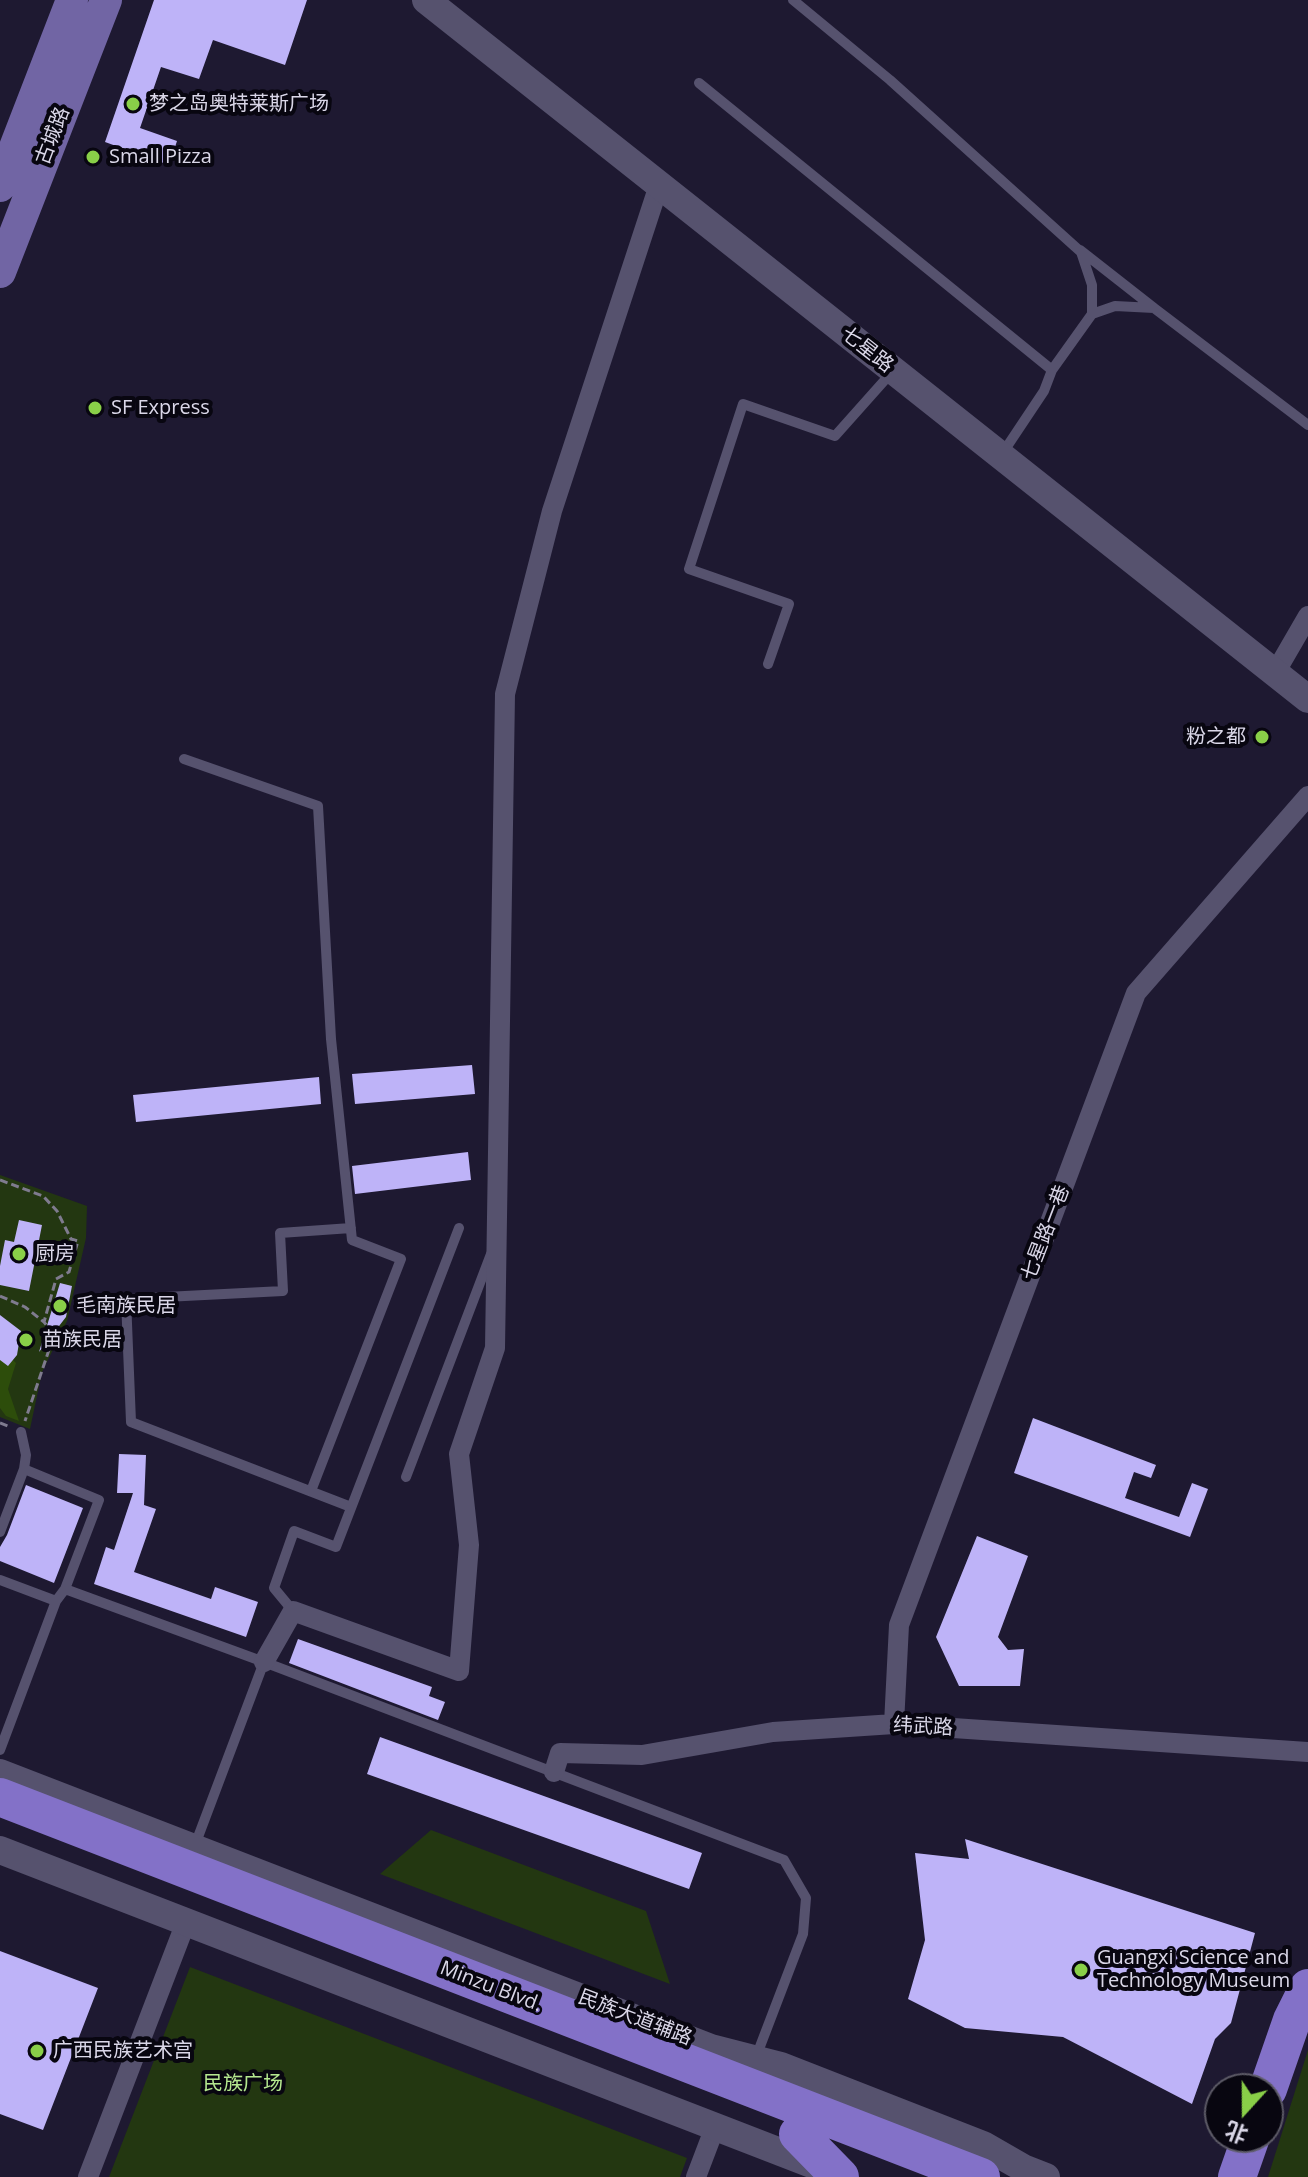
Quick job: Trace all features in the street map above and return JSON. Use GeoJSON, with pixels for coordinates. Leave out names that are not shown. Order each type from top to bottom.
{"type":"FeatureCollection","features":[{"type":"Feature","properties":{"kind":"highway","name":"Minzu Blvd."},"geometry":{"type":"LineString","coordinates":[[0,1797],[981,2177]]}},
{"type":"Feature","properties":{"kind":"highway","name":"Minzu Blvd."},"geometry":{"type":"LineString","coordinates":[[0,1825],[910,2177]]}},
{"type":"Feature","properties":{"kind":"highway"},"geometry":{"type":"LineString","coordinates":[[1274,2073],[1292,2020],[1308,1988]]}},
{"type":"Feature","properties":{"kind":"highway"},"geometry":{"type":"LineString","coordinates":[[798,2134],[841,2176]]}},
{"type":"Feature","properties":{"kind":"highway"},"geometry":{"type":"LineString","coordinates":[[1238,2176],[1246,2153]]}},
{"type":"Feature","properties":{"kind":"main road","name":"古城路"},"geometry":{"type":"LineString","coordinates":[[0,186],[72,0]]}},
{"type":"Feature","properties":{"kind":"main road","name":"古城路"},"geometry":{"type":"LineString","coordinates":[[0,272],[106,0]]}},
{"type":"Feature","properties":{"kind":"street","name":"七星路"},"geometry":{"type":"LineString","coordinates":[[426,0],[1308,699]]}},
{"type":"Feature","properties":{"kind":"street"},"geometry":{"type":"LineString","coordinates":[[264,1662],[293,1611],[459,1671],[469,1545],[459,1454],[495,1348],[505,694],[552,511],[659,185]]}},
{"type":"Feature","properties":{"kind":"street"},"geometry":{"type":"LineString","coordinates":[[1275,673],[1308,616]]}},
{"type":"Feature","properties":{"kind":"street","name":"七星路一巷"},"geometry":{"type":"LineString","coordinates":[[894,1724],[899,1625],[1136,993],[1308,796]]}},
{"type":"Feature","properties":{"kind":"street","name":"纬武路"},"geometry":{"type":"LineString","coordinates":[[554,1772],[560,1753],[642,1755],[773,1732],[894,1724],[1308,1752]]}},
{"type":"Feature","properties":{"kind":"street","name":"民族大道辅路"},"geometry":{"type":"LineString","coordinates":[[0,1773],[711,2048],[781,2066],[983,2145],[1046,2177]]}},
{"type":"Feature","properties":{"kind":"street"},"geometry":{"type":"LineString","coordinates":[[0,1850],[841,2176]]}},
{"type":"Feature","properties":{"kind":"street"},"geometry":{"type":"LineString","coordinates":[[88,2177],[186,1922]]}},
{"type":"Feature","properties":{"kind":"street"},"geometry":{"type":"LineString","coordinates":[[696,2177],[715,2127]]}},
{"type":"Feature","properties":{"kind":"lane"},"geometry":{"type":"LineString","coordinates":[[793,0],[890,80],[1081,252],[1092,285],[1092,314]]}},
{"type":"Feature","properties":{"kind":"lane"},"geometry":{"type":"LineString","coordinates":[[699,83],[1052,370]]}},
{"type":"Feature","properties":{"kind":"lane"},"geometry":{"type":"LineString","coordinates":[[1067,240],[1308,425]]}},
{"type":"Feature","properties":{"kind":"lane"},"geometry":{"type":"LineString","coordinates":[[1001,456],[1044,391],[1052,370],[1092,314],[1115,306],[1154,308]]}},
{"type":"Feature","properties":{"kind":"lane"},"geometry":{"type":"LineString","coordinates":[[768,664],[789,604],[689,569],[743,404],[835,436],[893,371]]}},
{"type":"Feature","properties":{"kind":"lane"},"geometry":{"type":"LineString","coordinates":[[184,759],[318,806],[331,1039],[352,1240],[401,1259],[311,1491]]}},
{"type":"Feature","properties":{"kind":"lane"},"geometry":{"type":"LineString","coordinates":[[351,1228],[280,1233],[283,1291],[126,1299],[131,1422],[351,1507]]}},
{"type":"Feature","properties":{"kind":"lane"},"geometry":{"type":"LineString","coordinates":[[293,1611],[274,1588],[294,1531],[336,1547],[459,1228]]}},
{"type":"Feature","properties":{"kind":"lane"},"geometry":{"type":"LineString","coordinates":[[406,1477],[497,1237]]}},
{"type":"Feature","properties":{"kind":"lane"},"geometry":{"type":"LineString","coordinates":[[0,1532],[24,1469],[25,1443],[21,1432]]}},
{"type":"Feature","properties":{"kind":"lane"},"geometry":{"type":"LineString","coordinates":[[0,1750],[56,1601],[65,1589],[99,1500],[24,1469]]}},
{"type":"Feature","properties":{"kind":"lane"},"geometry":{"type":"LineString","coordinates":[[0,1580],[56,1601]]}},
{"type":"Feature","properties":{"kind":"lane"},"geometry":{"type":"LineString","coordinates":[[65,1589],[784,1860],[806,1898],[803,1934],[755,2059]]}},
{"type":"Feature","properties":{"kind":"lane"},"geometry":{"type":"LineString","coordinates":[[194,1848],[264,1662]]}},
{"type":"Feature","properties":{"kind":"path"},"geometry":{"type":"LineString","coordinates":[[0,1180],[43,1196],[57,1211],[71,1239],[78,1241],[69,1272],[56,1279],[44,1322]]}},
{"type":"Feature","properties":{"kind":"path"},"geometry":{"type":"LineString","coordinates":[[0,1296],[25,1307],[44,1322],[54,1335],[21,1432],[0,1423]]}},
{"type":"Feature","properties":{"kind":"green space"},"geometry":{"type":"Polygon","coordinates":[[[0,1175],[87,1206],[86,1238],[67,1321],[42,1372],[30,1429],[0,1417],[0,1175]]]}},
{"type":"Feature","properties":{"kind":"green space"},"geometry":{"type":"Polygon","coordinates":[[[431,1830],[646,1911],[670,1984],[380,1874],[431,1830]]]}},
{"type":"Feature","properties":{"kind":"green space","name":"民族广场"},"geometry":{"type":"Polygon","coordinates":[[[190,1967],[687,2158],[680,2177],[109,2177],[190,1967]]]}},
{"type":"Feature","properties":{"kind":"green space"},"geometry":{"type":"Polygon","coordinates":[[[1308,2050],[1308,2177],[1268,2177],[1276,2153],[1284,2153],[1284,2126],[1308,2050]]]}},
{"type":"Feature","properties":{"kind":"shaded area"},"geometry":{"type":"Polygon","coordinates":[[[0,1347],[16,1363],[8,1389],[19,1421],[6,1416],[0,1408],[0,1347]]]}},
{"type":"Feature","properties":{"kind":"building","name":"梦之岛奥特莱斯广场"},"geometry":{"type":"Polygon","coordinates":[[[154,0],[307,0],[285,65],[213,40],[199,79],[161,67],[140,128],[177,141],[169,165],[105,142],[154,0]]]}},
{"type":"Feature","properties":{"kind":"building"},"geometry":{"type":"Polygon","coordinates":[[[472,1065],[475,1094],[355,1104],[352,1074],[472,1065]]]}},
{"type":"Feature","properties":{"kind":"building"},"geometry":{"type":"Polygon","coordinates":[[[319,1077],[321,1104],[136,1122],[133,1095],[319,1077]]]}},
{"type":"Feature","properties":{"kind":"building"},"geometry":{"type":"Polygon","coordinates":[[[468,1152],[471,1180],[355,1194],[352,1166],[468,1152]]]}},
{"type":"Feature","properties":{"kind":"building","name":"厨房"},"geometry":{"type":"Polygon","coordinates":[[[19,1220],[42,1225],[29,1291],[0,1285],[5,1240],[14,1242],[19,1220]]]}},
{"type":"Feature","properties":{"kind":"building"},"geometry":{"type":"Polygon","coordinates":[[[60,1283],[72,1286],[66,1317],[39,1352],[60,1283]]]}},
{"type":"Feature","properties":{"kind":"building"},"geometry":{"type":"Polygon","coordinates":[[[0,1315],[21,1331],[17,1355],[8,1366],[0,1360],[0,1315]]]}},
{"type":"Feature","properties":{"kind":"building"},"geometry":{"type":"Polygon","coordinates":[[[1033,1418],[1156,1465],[1151,1478],[1134,1472],[1125,1498],[1179,1517],[1192,1483],[1208,1489],[1190,1537],[1014,1473],[1033,1418]]]}},
{"type":"Feature","properties":{"kind":"building"},"geometry":{"type":"Polygon","coordinates":[[[119,1454],[146,1455],[144,1505],[156,1509],[134,1572],[211,1599],[215,1587],[258,1602],[246,1637],[94,1584],[106,1547],[114,1550],[133,1493],[117,1493],[119,1454]]]}},
{"type":"Feature","properties":{"kind":"building"},"geometry":{"type":"Polygon","coordinates":[[[26,1485],[83,1508],[54,1583],[0,1561],[0,1547],[26,1485]]]}},
{"type":"Feature","properties":{"kind":"building"},"geometry":{"type":"Polygon","coordinates":[[[977,1536],[1028,1556],[998,1637],[1008,1650],[1024,1649],[1020,1686],[959,1686],[936,1637],[977,1536]]]}},
{"type":"Feature","properties":{"kind":"building"},"geometry":{"type":"Polygon","coordinates":[[[298,1639],[432,1687],[429,1696],[445,1702],[438,1720],[289,1663],[298,1639]]]}},
{"type":"Feature","properties":{"kind":"building"},"geometry":{"type":"Polygon","coordinates":[[[380,1737],[702,1853],[689,1889],[367,1774],[380,1737]]]}},
{"type":"Feature","properties":{"kind":"building","name":"Guangxi Science and Technology Museum"},"geometry":{"type":"Polygon","coordinates":[[[965,1839],[1255,1933],[1231,2023],[1215,2039],[1192,2104],[1063,2037],[965,2028],[908,1999],[925,1940],[915,1853],[969,1859],[965,1839]]]}},
{"type":"Feature","properties":{"kind":"building","name":"广西民族艺术宫"},"geometry":{"type":"Polygon","coordinates":[[[0,1951],[98,1988],[43,2130],[0,2114],[0,1951]]]}},
{"type":"Feature","properties":{"kind":"place","name":"梦之岛奥特莱斯广场"},"geometry":{"type":"Point","coordinates":[133,104]}},
{"type":"Feature","properties":{"kind":"place","name":"Small Pizza"},"geometry":{"type":"Point","coordinates":[93,157]}},
{"type":"Feature","properties":{"kind":"place","name":"SF Express"},"geometry":{"type":"Point","coordinates":[95,408]}},
{"type":"Feature","properties":{"kind":"place","name":"粉之都"},"geometry":{"type":"Point","coordinates":[1262,737]}},
{"type":"Feature","properties":{"kind":"place","name":"厨房"},"geometry":{"type":"Point","coordinates":[19,1254]}},
{"type":"Feature","properties":{"kind":"place","name":"毛南族民居"},"geometry":{"type":"Point","coordinates":[60,1306]}},
{"type":"Feature","properties":{"kind":"place","name":"苗族民居"},"geometry":{"type":"Point","coordinates":[26,1340]}},
{"type":"Feature","properties":{"kind":"place","name":"Guangxi Science and Technology Museum"},"geometry":{"type":"Point","coordinates":[1081,1970]}},
{"type":"Feature","properties":{"kind":"place","name":"广西民族艺术宫"},"geometry":{"type":"Point","coordinates":[37,2051]}}]}
